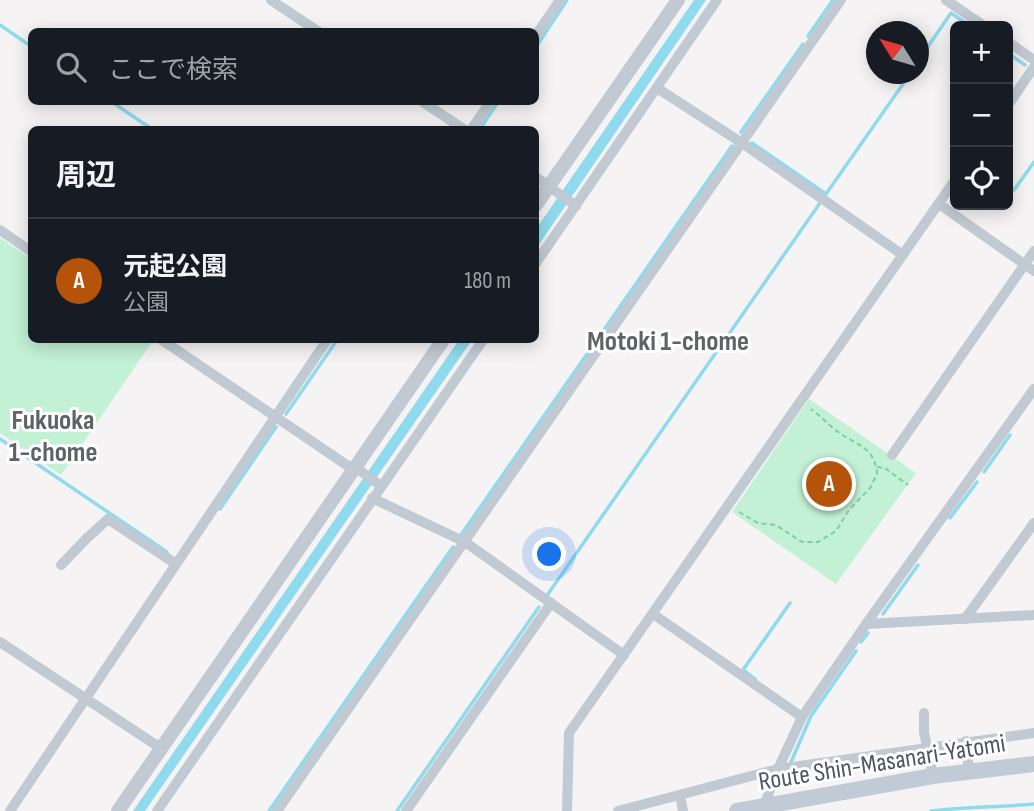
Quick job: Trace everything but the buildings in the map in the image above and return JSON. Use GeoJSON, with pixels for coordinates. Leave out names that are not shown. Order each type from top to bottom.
{"type":"FeatureCollection","features":[{"type":"Feature","properties":{"kind":"main road","name":"Route Shin-Masanari-Yatomi"},"geometry":{"type":"LineString","coordinates":[[737,811],[933,776],[1034,764]]}},
{"type":"Feature","properties":{"kind":"street"},"geometry":{"type":"LineString","coordinates":[[271,0],[313,28]]}},
{"type":"Feature","properties":{"kind":"street"},"geometry":{"type":"LineString","coordinates":[[539,32],[560,0]]}},
{"type":"Feature","properties":{"kind":"street"},"geometry":{"type":"LineString","coordinates":[[539,202],[552,188],[678,0]]}},
{"type":"Feature","properties":{"kind":"street"},"geometry":{"type":"LineString","coordinates":[[539,258],[573,204],[717,0]]}},
{"type":"Feature","properties":{"kind":"street"},"geometry":{"type":"LineString","coordinates":[[277,811],[841,0]]}},
{"type":"Feature","properties":{"kind":"street"},"geometry":{"type":"LineString","coordinates":[[946,0],[977,21]]}},
{"type":"Feature","properties":{"kind":"street"},"geometry":{"type":"LineString","coordinates":[[1013,45],[1034,60]]}},
{"type":"Feature","properties":{"kind":"street"},"geometry":{"type":"LineString","coordinates":[[1013,98],[1034,67]]}},
{"type":"Feature","properties":{"kind":"street"},"geometry":{"type":"LineString","coordinates":[[657,88],[742,142],[903,255]]}},
{"type":"Feature","properties":{"kind":"street"},"geometry":{"type":"LineString","coordinates":[[428,105],[459,126]]}},
{"type":"Feature","properties":{"kind":"street"},"geometry":{"type":"LineString","coordinates":[[474,126],[488,105]]}},
{"type":"Feature","properties":{"kind":"street"},"geometry":{"type":"LineString","coordinates":[[539,179],[573,204]]}},
{"type":"Feature","properties":{"kind":"street"},"geometry":{"type":"LineString","coordinates":[[567,811],[569,733],[950,188]]}},
{"type":"Feature","properties":{"kind":"street"},"geometry":{"type":"LineString","coordinates":[[939,204],[1029,268]]}},
{"type":"Feature","properties":{"kind":"street"},"geometry":{"type":"LineString","coordinates":[[0,230],[28,249]]}},
{"type":"Feature","properties":{"kind":"street"},"geometry":{"type":"LineString","coordinates":[[892,455],[1029,268],[1034,251]]}},
{"type":"Feature","properties":{"kind":"street"},"geometry":{"type":"LineString","coordinates":[[166,343],[379,485]]}},
{"type":"Feature","properties":{"kind":"street"},"geometry":{"type":"LineString","coordinates":[[10,811],[325,343]]}},
{"type":"Feature","properties":{"kind":"street"},"geometry":{"type":"LineString","coordinates":[[118,811],[441,343]]}},
{"type":"Feature","properties":{"kind":"street"},"geometry":{"type":"LineString","coordinates":[[157,811],[379,485],[480,343]]}},
{"type":"Feature","properties":{"kind":"street"},"geometry":{"type":"LineString","coordinates":[[764,806],[803,717],[1034,389]]}},
{"type":"Feature","properties":{"kind":"street"},"geometry":{"type":"LineString","coordinates":[[372,498],[465,542],[624,655]]}},
{"type":"Feature","properties":{"kind":"street"},"geometry":{"type":"LineString","coordinates":[[61,565],[86,537],[108,519],[176,564]]}},
{"type":"Feature","properties":{"kind":"street"},"geometry":{"type":"LineString","coordinates":[[965,619],[1034,523]]}},
{"type":"Feature","properties":{"kind":"street"},"geometry":{"type":"LineString","coordinates":[[406,811],[551,603]]}},
{"type":"Feature","properties":{"kind":"street"},"geometry":{"type":"LineString","coordinates":[[653,614],[803,717]]}},
{"type":"Feature","properties":{"kind":"street"},"geometry":{"type":"LineString","coordinates":[[866,624],[1034,615]]}},
{"type":"Feature","properties":{"kind":"street"},"geometry":{"type":"LineString","coordinates":[[0,642],[162,749]]}},
{"type":"Feature","properties":{"kind":"street"},"geometry":{"type":"LineString","coordinates":[[924,713],[924,732],[933,776]]}},
{"type":"Feature","properties":{"kind":"street"},"geometry":{"type":"LineString","coordinates":[[618,811],[778,769],[1034,733]]}},
{"type":"Feature","properties":{"kind":"street"},"geometry":{"type":"LineString","coordinates":[[966,741],[969,772]]}},
{"type":"Feature","properties":{"kind":"street"},"geometry":{"type":"LineString","coordinates":[[680,795],[683,811]]}},
{"type":"Feature","properties":{"kind":"path"},"geometry":{"type":"LineString","coordinates":[[729,505],[750,519],[776,526],[802,542],[818,542],[836,531],[849,510],[870,488],[877,474],[867,448],[833,429],[801,402]]}},
{"type":"Feature","properties":{"kind":"path"},"geometry":{"type":"LineString","coordinates":[[876,467],[885,468],[908,485]]}},
{"type":"Feature","properties":{"kind":"green space"},"geometry":{"type":"Polygon","coordinates":[[[0,238],[28,257],[28,343],[151,343],[61,475],[0,433],[0,238]]]}},
{"type":"Feature","properties":{"kind":"green space"},"geometry":{"type":"Polygon","coordinates":[[[809,399],[916,473],[836,584],[732,512],[809,399]]]}},
{"type":"Feature","properties":{"kind":"water"},"geometry":{"type":"Polygon","coordinates":[[[694,0],[706,0],[539,245],[539,225],[694,0]]]}},
{"type":"Feature","properties":{"kind":"water"},"geometry":{"type":"Polygon","coordinates":[[[457,343],[470,343],[145,811],[133,811],[457,343]]]}},
{"type":"Feature","properties":{"kind":"waterway"},"geometry":{"type":"LineString","coordinates":[[539,42],[567,0]]}},
{"type":"Feature","properties":{"kind":"waterway"},"geometry":{"type":"LineString","coordinates":[[808,36],[833,0]]}},
{"type":"Feature","properties":{"kind":"waterway"},"geometry":{"type":"LineString","coordinates":[[929,45],[951,13],[963,21]]}},
{"type":"Feature","properties":{"kind":"waterway"},"geometry":{"type":"LineString","coordinates":[[0,25],[28,44]]}},
{"type":"Feature","properties":{"kind":"waterway"},"geometry":{"type":"LineString","coordinates":[[741,132],[803,44]]}},
{"type":"Feature","properties":{"kind":"waterway"},"geometry":{"type":"LineString","coordinates":[[1013,57],[1025,65]]}},
{"type":"Feature","properties":{"kind":"waterway"},"geometry":{"type":"LineString","coordinates":[[752,143],[826,194],[903,84]]}},
{"type":"Feature","properties":{"kind":"waterway"},"geometry":{"type":"LineString","coordinates":[[116,105],[147,126]]}},
{"type":"Feature","properties":{"kind":"waterway"},"geometry":{"type":"LineString","coordinates":[[482,126],[496,105]]}},
{"type":"Feature","properties":{"kind":"waterway"},"geometry":{"type":"LineString","coordinates":[[461,535],[732,146]]}},
{"type":"Feature","properties":{"kind":"waterway"},"geometry":{"type":"LineString","coordinates":[[1014,190],[1034,162]]}},
{"type":"Feature","properties":{"kind":"waterway"},"geometry":{"type":"LineString","coordinates":[[548,594],[820,203]]}},
{"type":"Feature","properties":{"kind":"waterway"},"geometry":{"type":"LineString","coordinates":[[286,414],[335,343]]}},
{"type":"Feature","properties":{"kind":"waterway"},"geometry":{"type":"LineString","coordinates":[[220,509],[276,427]]}},
{"type":"Feature","properties":{"kind":"waterway"},"geometry":{"type":"LineString","coordinates":[[984,472],[1010,435]]}},
{"type":"Feature","properties":{"kind":"waterway"},"geometry":{"type":"LineString","coordinates":[[0,439],[167,552]]}},
{"type":"Feature","properties":{"kind":"waterway"},"geometry":{"type":"LineString","coordinates":[[950,518],[977,482]]}},
{"type":"Feature","properties":{"kind":"waterway"},"geometry":{"type":"LineString","coordinates":[[269,811],[453,547]]}},
{"type":"Feature","properties":{"kind":"waterway"},"geometry":{"type":"LineString","coordinates":[[883,614],[918,565]]}},
{"type":"Feature","properties":{"kind":"waterway"},"geometry":{"type":"LineString","coordinates":[[755,679],[743,670],[790,603]]}},
{"type":"Feature","properties":{"kind":"waterway"},"geometry":{"type":"LineString","coordinates":[[397,811],[539,607]]}},
{"type":"Feature","properties":{"kind":"waterway"},"geometry":{"type":"LineString","coordinates":[[861,642],[868,633]]}},
{"type":"Feature","properties":{"kind":"waterway"},"geometry":{"type":"LineString","coordinates":[[791,762],[811,716],[856,651]]}},
{"type":"Feature","properties":{"kind":"waterway"},"geometry":{"type":"LineString","coordinates":[[931,811],[1034,804]]}},
{"type":"Feature","properties":{"kind":"place","name":"元起公園"},"geometry":{"type":"Point","coordinates":[829,484]}},
{"type":"Feature","properties":{"kind":"district","name":"Motoki 1-chome"},"geometry":{"type":"Point","coordinates":[668,341]}},
{"type":"Feature","properties":{"kind":"district","name":"Fukuoka 1-chome"},"geometry":{"type":"Point","coordinates":[53,436]}}]}
